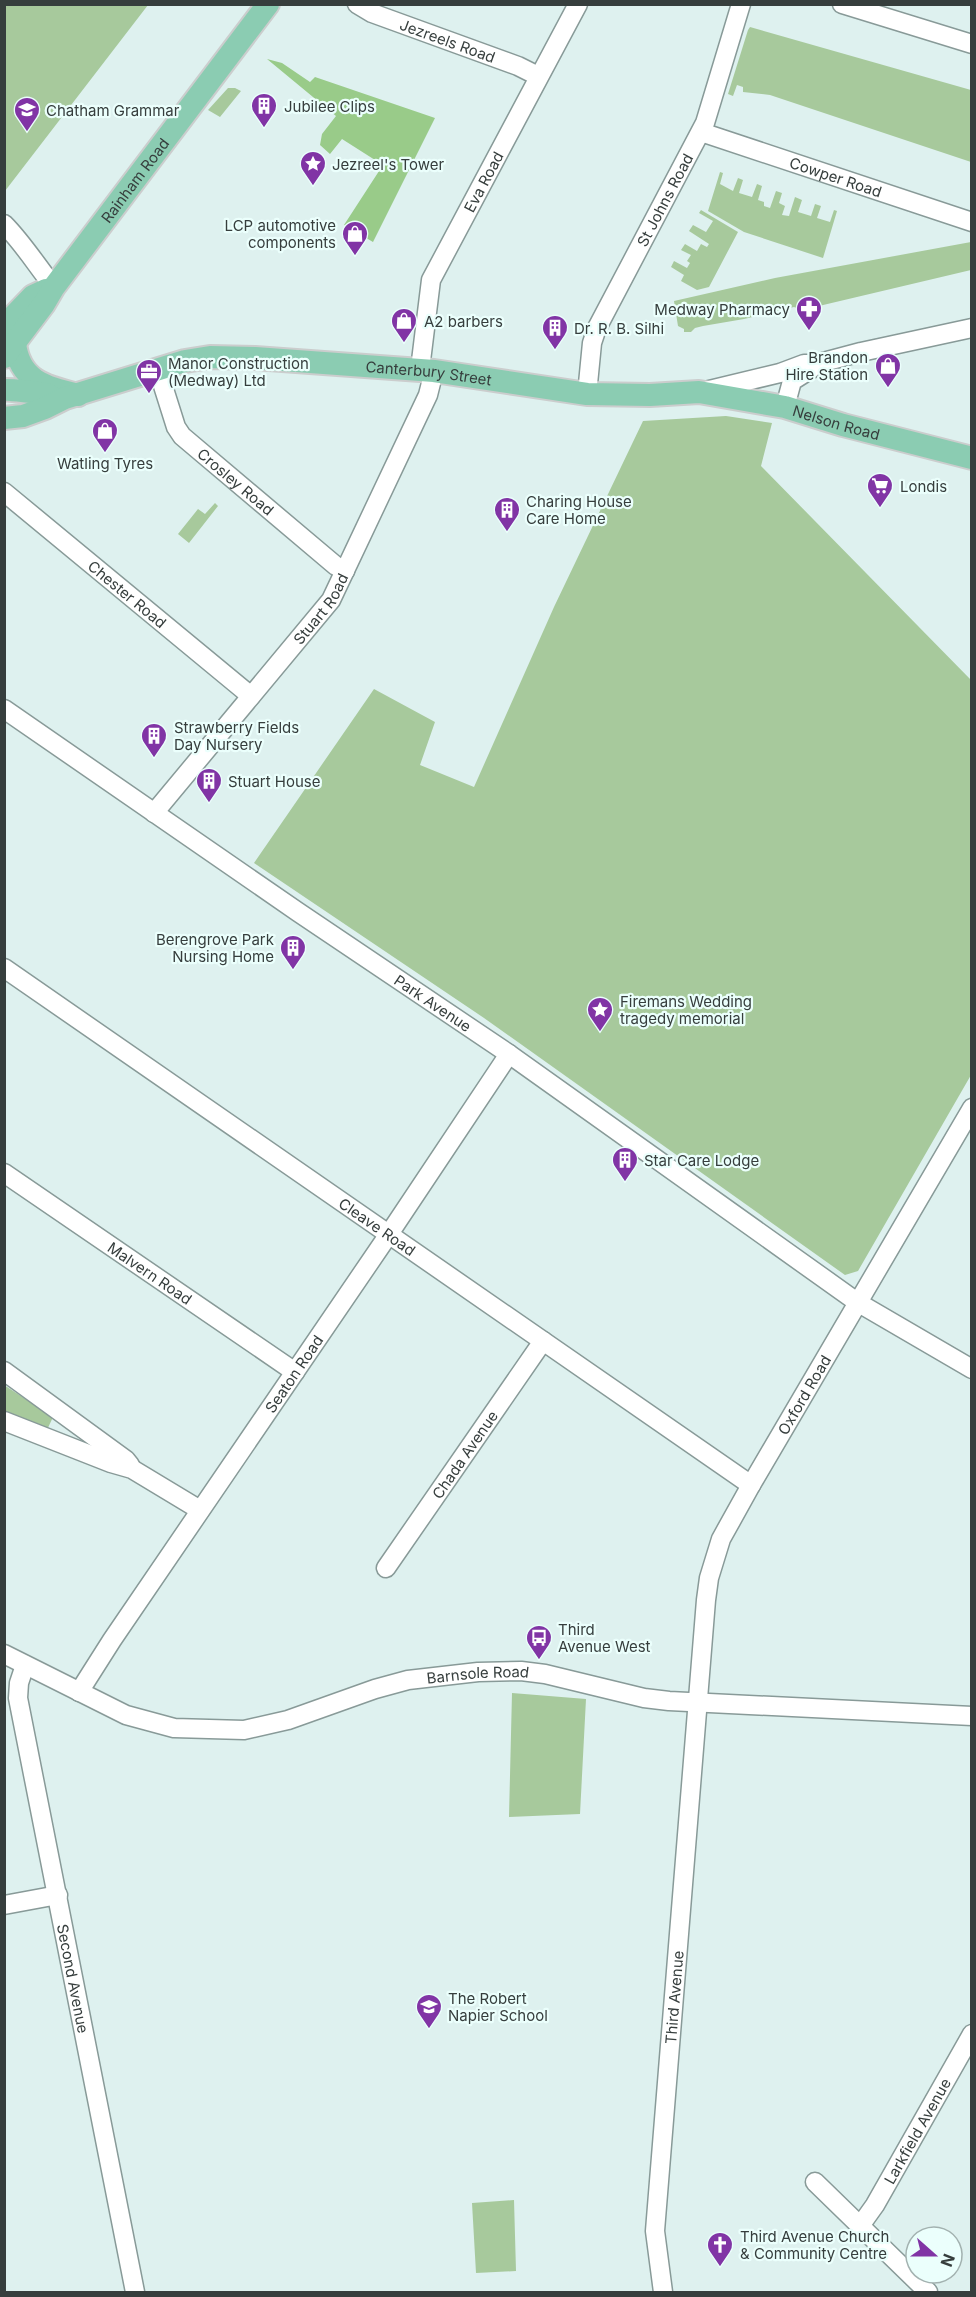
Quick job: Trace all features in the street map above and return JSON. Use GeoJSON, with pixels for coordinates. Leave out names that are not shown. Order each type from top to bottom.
{"type":"FeatureCollection","features":[{"type":"Feature","properties":{"kind":"main road","name":"Rainham Road"},"geometry":{"type":"LineString","coordinates":[[8,342],[44,304],[54,287],[268,4]]}},
{"type":"Feature","properties":{"kind":"main road"},"geometry":{"type":"LineString","coordinates":[[8,342],[18,361],[33,379],[68,398]]}},
{"type":"Feature","properties":{"kind":"main road","name":"Canterbury Street"},"geometry":{"type":"LineString","coordinates":[[4,418],[23,416],[68,398],[196,359],[217,357],[427,370],[587,394],[650,395],[699,392]]}},
{"type":"Feature","properties":{"kind":"main road"},"geometry":{"type":"LineString","coordinates":[[4,390],[11,389],[22,393],[68,398]]}},
{"type":"Feature","properties":{"kind":"main road","name":"Nelson Road"},"geometry":{"type":"LineString","coordinates":[[699,392],[776,405],[843,425],[972,458]]}},
{"type":"Feature","properties":{"kind":"street","name":"Jezreels Road"},"geometry":{"type":"LineString","coordinates":[[357,4],[372,13],[519,66],[538,76]]}},
{"type":"Feature","properties":{"kind":"street","name":"Eva Road"},"geometry":{"type":"LineString","coordinates":[[427,370],[431,280],[578,4]]}},
{"type":"Feature","properties":{"kind":"street","name":"St Johns Road"},"geometry":{"type":"LineString","coordinates":[[587,394],[592,343],[597,328],[701,132],[741,4]]}},
{"type":"Feature","properties":{"kind":"street"},"geometry":{"type":"LineString","coordinates":[[842,4],[972,44]]}},
{"type":"Feature","properties":{"kind":"street","name":"Cowper Road"},"geometry":{"type":"LineString","coordinates":[[701,132],[972,222]]}},
{"type":"Feature","properties":{"kind":"street"},"geometry":{"type":"LineString","coordinates":[[4,224],[27,249],[35,264],[54,287]]}},
{"type":"Feature","properties":{"kind":"street","name":"Canterbury Street"},"geometry":{"type":"LineString","coordinates":[[699,392],[780,373],[804,364],[816,364],[972,328]]}},
{"type":"Feature","properties":{"kind":"street","name":"Canterbury Street"},"geometry":{"type":"LineString","coordinates":[[776,405],[792,381],[816,364]]}},
{"type":"Feature","properties":{"kind":"street","name":"Crosley Road"},"geometry":{"type":"LineString","coordinates":[[158,370],[182,436],[336,566],[345,571]]}},
{"type":"Feature","properties":{"kind":"street","name":"Stuart Road"},"geometry":{"type":"LineString","coordinates":[[154,813],[329,604],[428,395],[433,380],[427,370]]}},
{"type":"Feature","properties":{"kind":"street"},"geometry":{"type":"LineString","coordinates":[[776,405],[770,384],[780,373]]}},
{"type":"Feature","properties":{"kind":"street","name":"Chester Road"},"geometry":{"type":"LineString","coordinates":[[4,492],[251,696]]}},
{"type":"Feature","properties":{"kind":"street","name":"Park Avenue"},"geometry":{"type":"LineString","coordinates":[[4,709],[509,1054],[857,1302],[972,1369]]}},
{"type":"Feature","properties":{"kind":"street","name":"Cleave Road"},"geometry":{"type":"LineString","coordinates":[[4,968],[751,1485]]}},
{"type":"Feature","properties":{"kind":"street","name":"Seaton Road"},"geometry":{"type":"LineString","coordinates":[[79,1692],[111,1640],[389,1234],[509,1054]]}},
{"type":"Feature","properties":{"kind":"street","name":"Oxford Road"},"geometry":{"type":"LineString","coordinates":[[699,1704],[706,1600],[721,1539],[972,1108]]}},
{"type":"Feature","properties":{"kind":"street","name":"Malvern Road"},"geometry":{"type":"LineString","coordinates":[[4,1173],[294,1372]]}},
{"type":"Feature","properties":{"kind":"street","name":"Chada Avenue"},"geometry":{"type":"LineString","coordinates":[[386,1568],[543,1341]]}},
{"type":"Feature","properties":{"kind":"street"},"geometry":{"type":"LineString","coordinates":[[4,1371],[126,1460],[132,1469]]}},
{"type":"Feature","properties":{"kind":"street"},"geometry":{"type":"LineString","coordinates":[[60,1443],[73,1420]]}},
{"type":"Feature","properties":{"kind":"street"},"geometry":{"type":"LineString","coordinates":[[4,1421],[132,1469],[200,1510]]}},
{"type":"Feature","properties":{"kind":"street","name":"Barnsole Road"},"geometry":{"type":"LineString","coordinates":[[4,1654],[126,1715],[174,1728],[244,1730],[288,1720],[375,1689],[408,1680],[478,1672],[521,1671],[566,1677],[644,1698],[699,1704],[972,1716]]}},
{"type":"Feature","properties":{"kind":"street","name":"Second Avenue"},"geometry":{"type":"LineString","coordinates":[[25,1665],[19,1683],[18,1698],[58,1895],[90,2074],[135,2292]]}},
{"type":"Feature","properties":{"kind":"street","name":"Third Avenue"},"geometry":{"type":"LineString","coordinates":[[663,2292],[655,2231],[699,1704]]}},
{"type":"Feature","properties":{"kind":"street"},"geometry":{"type":"LineString","coordinates":[[4,1905],[58,1895]]}},
{"type":"Feature","properties":{"kind":"street","name":"Larkfield Avenue"},"geometry":{"type":"LineString","coordinates":[[860,2226],[882,2192],[972,2034]]}},
{"type":"Feature","properties":{"kind":"street"},"geometry":{"type":"LineString","coordinates":[[815,2182],[928,2292]]}},
{"type":"Feature","properties":{"kind":"green space","name":"Chatham Grammar"},"geometry":{"type":"Polygon","coordinates":[[[4,5],[148,5],[5,191],[4,5]]]}},
{"type":"Feature","properties":{"kind":"green space"},"geometry":{"type":"Polygon","coordinates":[[[750,27],[971,90],[971,162],[770,95],[743,92],[743,87],[737,85],[733,96],[728,94],[750,27]]]}},
{"type":"Feature","properties":{"kind":"green space"},"geometry":{"type":"Polygon","coordinates":[[[267,59],[282,63],[310,82],[315,77],[435,118],[373,242],[344,225],[381,168],[375,160],[342,139],[330,154],[320,145],[322,134],[336,116],[267,59]]]}},
{"type":"Feature","properties":{"kind":"green space"},"geometry":{"type":"Polygon","coordinates":[[[228,88],[241,91],[220,117],[208,110],[228,88]]]}},
{"type":"Feature","properties":{"kind":"green space"},"geometry":{"type":"Polygon","coordinates":[[[720,172],[723,173],[720,184],[733,191],[738,178],[743,180],[739,193],[752,197],[757,184],[762,186],[758,200],[764,202],[764,206],[770,208],[776,191],[782,193],[779,203],[785,206],[782,215],[789,216],[795,197],[802,200],[798,212],[811,216],[815,204],[821,206],[817,218],[830,222],[834,210],[837,211],[823,258],[744,232],[708,211],[720,172]]]}},
{"type":"Feature","properties":{"kind":"green space"},"geometry":{"type":"Polygon","coordinates":[[[701,210],[738,232],[709,287],[697,290],[681,281],[684,275],[671,267],[674,261],[687,268],[690,263],[687,261],[691,255],[681,250],[685,244],[697,251],[701,244],[707,247],[709,244],[689,231],[693,225],[706,232],[713,221],[699,213],[701,210]]]}},
{"type":"Feature","properties":{"kind":"green space"},"geometry":{"type":"Polygon","coordinates":[[[971,242],[971,270],[802,310],[794,307],[703,326],[691,332],[684,332],[684,329],[678,326],[674,301],[775,278],[971,242]]]}},
{"type":"Feature","properties":{"kind":"green space"},"geometry":{"type":"Polygon","coordinates":[[[726,416],[772,423],[761,466],[971,680],[971,1075],[858,1271],[845,1275],[484,1018],[254,863],[374,689],[435,722],[420,765],[474,787],[554,607],[643,421],[726,416]]]}},
{"type":"Feature","properties":{"kind":"green space"},"geometry":{"type":"Polygon","coordinates":[[[215,503],[218,506],[189,543],[178,534],[198,509],[205,514],[215,503]]]}},
{"type":"Feature","properties":{"kind":"green space"},"geometry":{"type":"Polygon","coordinates":[[[4,1385],[53,1417],[47,1430],[5,1413],[4,1385]]]}},
{"type":"Feature","properties":{"kind":"green space"},"geometry":{"type":"Polygon","coordinates":[[[512,1693],[586,1699],[580,1814],[509,1817],[512,1693]]]}},
{"type":"Feature","properties":{"kind":"green space"},"geometry":{"type":"Polygon","coordinates":[[[514,2200],[516,2271],[476,2273],[472,2203],[514,2200]]]}},
{"type":"Feature","properties":{"kind":"place","name":"Jubilee Clips"},"geometry":{"type":"Point","coordinates":[264,129]}},
{"type":"Feature","properties":{"kind":"place","name":"Chatham Grammar"},"geometry":{"type":"Point","coordinates":[27,133]}},
{"type":"Feature","properties":{"kind":"place","name":"Jezreel's Tower"},"geometry":{"type":"Point","coordinates":[313,187]}},
{"type":"Feature","properties":{"kind":"place","name":"LCP automotive components"},"geometry":{"type":"Point","coordinates":[355,257]}},
{"type":"Feature","properties":{"kind":"place","name":"Medway Pharmacy"},"geometry":{"type":"Point","coordinates":[809,332]}},
{"type":"Feature","properties":{"kind":"place","name":"A2 barbers"},"geometry":{"type":"Point","coordinates":[404,344]}},
{"type":"Feature","properties":{"kind":"place","name":"Dr. R. B. Silhi"},"geometry":{"type":"Point","coordinates":[555,351]}},
{"type":"Feature","properties":{"kind":"place","name":"Brandon Hire Station"},"geometry":{"type":"Point","coordinates":[888,389]}},
{"type":"Feature","properties":{"kind":"place","name":"Manor Construction (Medway) Ltd"},"geometry":{"type":"Point","coordinates":[149,395]}},
{"type":"Feature","properties":{"kind":"place","name":"Watling Tyres"},"geometry":{"type":"Point","coordinates":[105,454]}},
{"type":"Feature","properties":{"kind":"place","name":"Londis"},"geometry":{"type":"Point","coordinates":[880,509]}},
{"type":"Feature","properties":{"kind":"place","name":"Charing House Care Home"},"geometry":{"type":"Point","coordinates":[507,533]}},
{"type":"Feature","properties":{"kind":"place","name":"Strawberry Fields Day Nursery"},"geometry":{"type":"Point","coordinates":[154,759]}},
{"type":"Feature","properties":{"kind":"place","name":"Stuart House"},"geometry":{"type":"Point","coordinates":[209,804]}},
{"type":"Feature","properties":{"kind":"place","name":"Berengrove Park Nursing Home"},"geometry":{"type":"Point","coordinates":[293,971]}},
{"type":"Feature","properties":{"kind":"place","name":"Firemans Wedding tragedy memorial"},"geometry":{"type":"Point","coordinates":[600,1033]}},
{"type":"Feature","properties":{"kind":"place","name":"Star Care Lodge"},"geometry":{"type":"Point","coordinates":[625,1183]}},
{"type":"Feature","properties":{"kind":"place","name":"Third Avenue West"},"geometry":{"type":"Point","coordinates":[539,1661]}},
{"type":"Feature","properties":{"kind":"place","name":"The Robert Napier School"},"geometry":{"type":"Point","coordinates":[429,2030]}},
{"type":"Feature","properties":{"kind":"place","name":"Third Avenue Church & Community Centre"},"geometry":{"type":"Point","coordinates":[720,2268]}}]}
